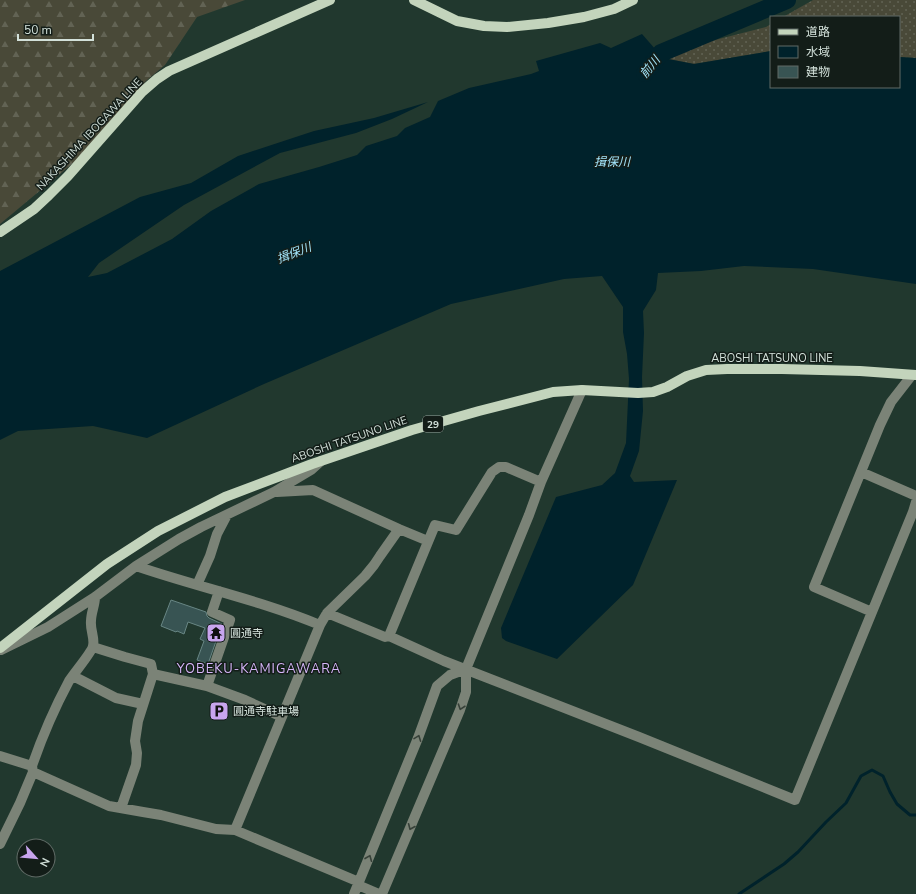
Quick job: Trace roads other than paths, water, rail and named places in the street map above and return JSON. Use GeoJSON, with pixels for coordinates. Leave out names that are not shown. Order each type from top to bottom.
{"type":"FeatureCollection","features":[{"type":"Feature","properties":{"kind":"main road","name":"NAKASHIMA IBOGAWA LINE"},"geometry":{"type":"LineString","coordinates":[[0,232],[34,209],[50,194],[68,176],[142,92],[157,79],[169,71],[330,0]]}},
{"type":"Feature","properties":{"kind":"main road"},"geometry":{"type":"LineString","coordinates":[[414,0],[457,21],[484,26],[507,27],[548,23],[584,17],[614,9],[633,0]]}},
{"type":"Feature","properties":{"kind":"main road","name":"ABOSHI TATSUNO LINE"},"geometry":{"type":"LineString","coordinates":[[0,650],[107,564],[158,531],[226,497],[321,461],[412,430],[554,392],[582,390],[638,393],[653,392],[667,387],[687,376],[706,370],[782,369],[860,371],[914,375]]}},
{"type":"Feature","properties":{"kind":"street"},"geometry":{"type":"LineString","coordinates":[[872,612],[814,587],[880,425],[891,402],[914,375]]}},
{"type":"Feature","properties":{"kind":"street"},"geometry":{"type":"LineString","coordinates":[[382,894],[460,710],[466,692],[466,669],[541,482],[582,390]]}},
{"type":"Feature","properties":{"kind":"street"},"geometry":{"type":"LineString","coordinates":[[0,650],[48,627],[95,597],[136,566],[179,539],[274,492],[312,470],[321,461]]}},
{"type":"Feature","properties":{"kind":"street"},"geometry":{"type":"LineString","coordinates":[[389,636],[435,524],[456,530],[492,472],[499,467],[506,467],[541,482]]}},
{"type":"Feature","properties":{"kind":"street"},"geometry":{"type":"LineString","coordinates":[[861,472],[916,496]]}},
{"type":"Feature","properties":{"kind":"street"},"geometry":{"type":"LineString","coordinates":[[274,492],[313,490],[399,530],[428,541]]}},
{"type":"Feature","properties":{"kind":"street"},"geometry":{"type":"LineString","coordinates":[[327,613],[385,637],[389,636],[444,661],[795,800],[916,502]]}},
{"type":"Feature","properties":{"kind":"street"},"geometry":{"type":"LineString","coordinates":[[197,585],[210,556],[217,534],[227,515]]}},
{"type":"Feature","properties":{"kind":"street"},"geometry":{"type":"LineString","coordinates":[[235,830],[320,625],[327,613],[365,576],[399,530]]}},
{"type":"Feature","properties":{"kind":"street"},"geometry":{"type":"LineString","coordinates":[[136,566],[162,576],[219,591],[298,616],[320,625]]}},
{"type":"Feature","properties":{"kind":"street"},"geometry":{"type":"LineString","coordinates":[[207,686],[230,620],[212,612],[219,591]]}},
{"type":"Feature","properties":{"kind":"street"},"geometry":{"type":"LineString","coordinates":[[0,844],[20,803],[48,723],[73,676],[93,647],[91,619],[95,604],[95,597]]}},
{"type":"Feature","properties":{"kind":"street"},"geometry":{"type":"LineString","coordinates":[[93,647],[151,664],[153,674],[138,721],[135,741],[137,753],[136,765],[121,808]]}},
{"type":"Feature","properties":{"kind":"street"},"geometry":{"type":"LineString","coordinates":[[357,887],[418,738],[437,686],[450,675],[466,669]]}},
{"type":"Feature","properties":{"kind":"street"},"geometry":{"type":"LineString","coordinates":[[153,674],[207,686],[245,700],[282,717]]}},
{"type":"Feature","properties":{"kind":"street"},"geometry":{"type":"LineString","coordinates":[[73,676],[116,698],[143,704]]}},
{"type":"Feature","properties":{"kind":"street"},"geometry":{"type":"LineString","coordinates":[[0,756],[32,769],[109,806],[161,815],[216,829],[235,830],[357,887],[379,894]]}},
{"type":"Feature","properties":{"kind":"water","name":"揖保川"},"geometry":{"type":"Polygon","coordinates":[[[642,34],[663,58],[694,64],[770,51],[770,88],[900,88],[900,57],[916,58],[916,284],[813,269],[744,266],[701,271],[658,273],[656,290],[643,311],[643,411],[639,451],[630,476],[634,482],[677,480],[633,585],[557,659],[506,641],[502,638],[501,628],[556,497],[602,485],[615,473],[626,443],[629,379],[623,332],[623,307],[602,276],[564,279],[451,304],[264,384],[147,438],[93,426],[18,431],[0,440],[0,271],[140,197],[191,183],[238,156],[314,131],[374,118],[428,102],[392,119],[356,133],[280,153],[184,205],[99,263],[88,277],[107,273],[172,239],[211,211],[259,184],[357,155],[366,146],[397,136],[405,128],[430,117],[438,101],[469,88],[539,71],[536,61],[600,43],[611,48],[642,34]]]}},
{"type":"Feature","properties":{"kind":"waterway","name":"前川"},"geometry":{"type":"LineString","coordinates":[[645,73],[661,53],[787,0]]}},
{"type":"Feature","properties":{"kind":"waterway"},"geometry":{"type":"LineString","coordinates":[[739,894],[784,864],[798,852],[846,803],[861,776],[872,770],[883,776],[897,804],[910,815],[916,815]]}},
{"type":"Feature","properties":{"kind":"place","name":"圓通寺"},"geometry":{"type":"Point","coordinates":[216,633]}},
{"type":"Feature","properties":{"kind":"place","name":"圓通寺駐車場"},"geometry":{"type":"Point","coordinates":[219,711]}},
{"type":"Feature","properties":{"kind":"district","name":"YOBEKU-KAMIGAWARA"},"geometry":{"type":"Point","coordinates":[259,668]}}]}
